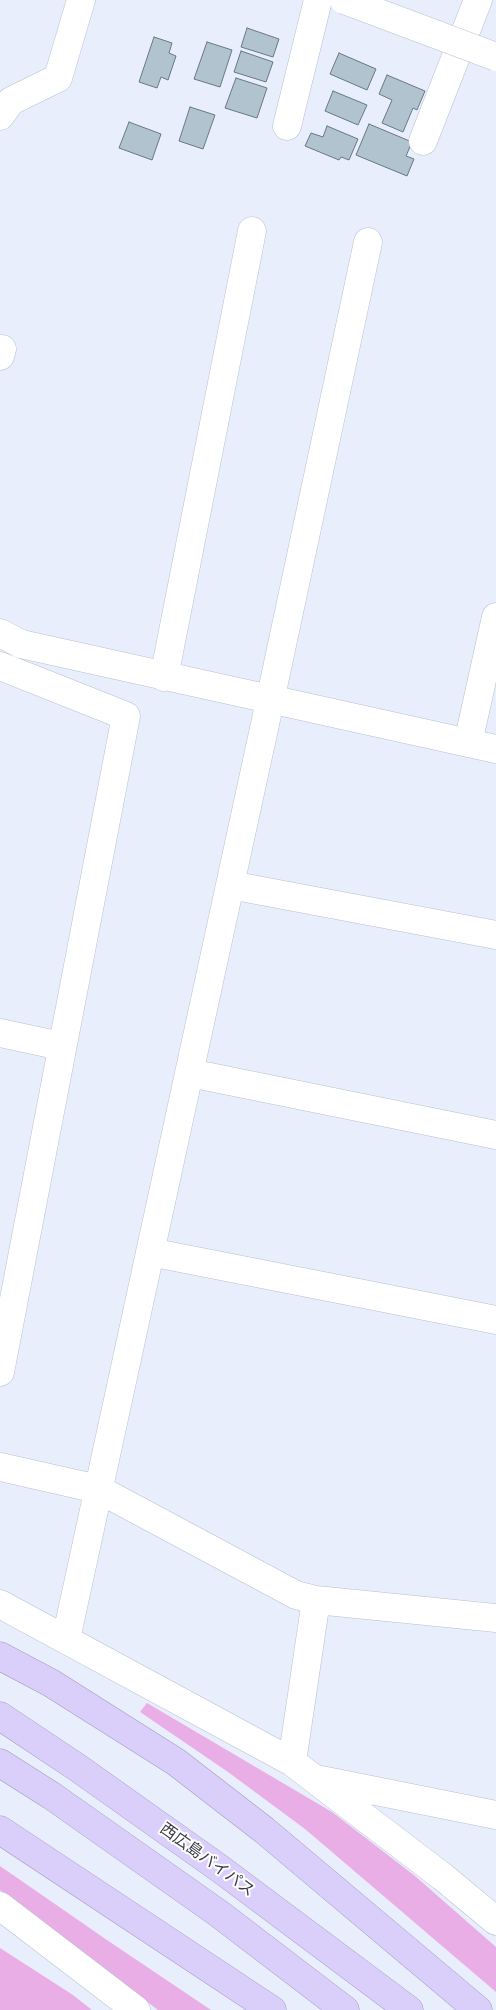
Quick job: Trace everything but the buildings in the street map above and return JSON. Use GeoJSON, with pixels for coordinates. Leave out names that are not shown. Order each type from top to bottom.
{"type":"FeatureCollection","features":[{"type":"Feature","properties":{"kind":"highway"},"geometry":{"type":"LineString","coordinates":[[0,1656],[51,1683],[176,1762],[271,1836],[478,2010]]}},
{"type":"Feature","properties":{"kind":"highway","name":"西広島バイパス"},"geometry":{"type":"LineString","coordinates":[[0,1716],[78,1768],[219,1868],[409,2010]]}},
{"type":"Feature","properties":{"kind":"highway"},"geometry":{"type":"LineString","coordinates":[[0,1763],[52,1796],[218,1913],[344,2010]]}},
{"type":"Feature","properties":{"kind":"highway"},"geometry":{"type":"LineString","coordinates":[[0,1830],[272,2010]]}},
{"type":"Feature","properties":{"kind":"street"},"geometry":{"type":"LineString","coordinates":[[0,116],[11,101],[58,78],[81,0]]}},
{"type":"Feature","properties":{"kind":"street"},"geometry":{"type":"LineString","coordinates":[[287,126],[318,0]]}},
{"type":"Feature","properties":{"kind":"street"},"geometry":{"type":"LineString","coordinates":[[344,0],[496,57]]}},
{"type":"Feature","properties":{"kind":"street"},"geometry":{"type":"LineString","coordinates":[[423,141],[478,0]]}},
{"type":"Feature","properties":{"kind":"street"},"geometry":{"type":"LineString","coordinates":[[164,677],[252,231]]}},
{"type":"Feature","properties":{"kind":"street"},"geometry":{"type":"LineString","coordinates":[[66,1639],[190,1073],[368,242]]}},
{"type":"Feature","properties":{"kind":"street"},"geometry":{"type":"LineString","coordinates":[[468,743],[496,617]]}},
{"type":"Feature","properties":{"kind":"street"},"geometry":{"type":"LineString","coordinates":[[0,633],[21,644],[270,701],[496,749]]}},
{"type":"Feature","properties":{"kind":"street"},"geometry":{"type":"LineString","coordinates":[[0,666],[126,716],[0,1372]]}},
{"type":"Feature","properties":{"kind":"street"},"geometry":{"type":"LineString","coordinates":[[230,885],[496,935]]}},
{"type":"Feature","properties":{"kind":"street"},"geometry":{"type":"LineString","coordinates":[[0,1033],[62,1046]]}},
{"type":"Feature","properties":{"kind":"street"},"geometry":{"type":"LineString","coordinates":[[190,1073],[496,1135]]}},
{"type":"Feature","properties":{"kind":"street"},"geometry":{"type":"LineString","coordinates":[[150,1252],[496,1320]]}},
{"type":"Feature","properties":{"kind":"street"},"geometry":{"type":"LineString","coordinates":[[0,1466],[98,1489],[296,1595],[316,1600],[496,1618]]}},
{"type":"Feature","properties":{"kind":"street"},"geometry":{"type":"LineString","coordinates":[[292,1762],[316,1600]]}},
{"type":"Feature","properties":{"kind":"street"},"geometry":{"type":"LineString","coordinates":[[0,1604],[292,1762],[316,1778],[444,1877],[496,1921]]}},
{"type":"Feature","properties":{"kind":"street"},"geometry":{"type":"LineString","coordinates":[[316,1778],[496,1815]]}},
{"type":"Feature","properties":{"kind":"street"},"geometry":{"type":"LineString","coordinates":[[0,1906],[136,2010]]}},
{"type":"Feature","properties":{"kind":"shaded area"},"geometry":{"type":"Polygon","coordinates":[[[147,1703],[332,1812],[415,1876],[496,1947],[496,1992],[305,1829],[228,1772],[140,1712],[147,1703]]]}},
{"type":"Feature","properties":{"kind":"shaded area"},"geometry":{"type":"Polygon","coordinates":[[[0,1866],[211,2010],[158,2010],[0,1890],[0,1866]]]}},
{"type":"Feature","properties":{"kind":"shaded area"},"geometry":{"type":"Polygon","coordinates":[[[0,1948],[73,1995],[92,2010],[0,2010],[0,1948]]]}}]}
